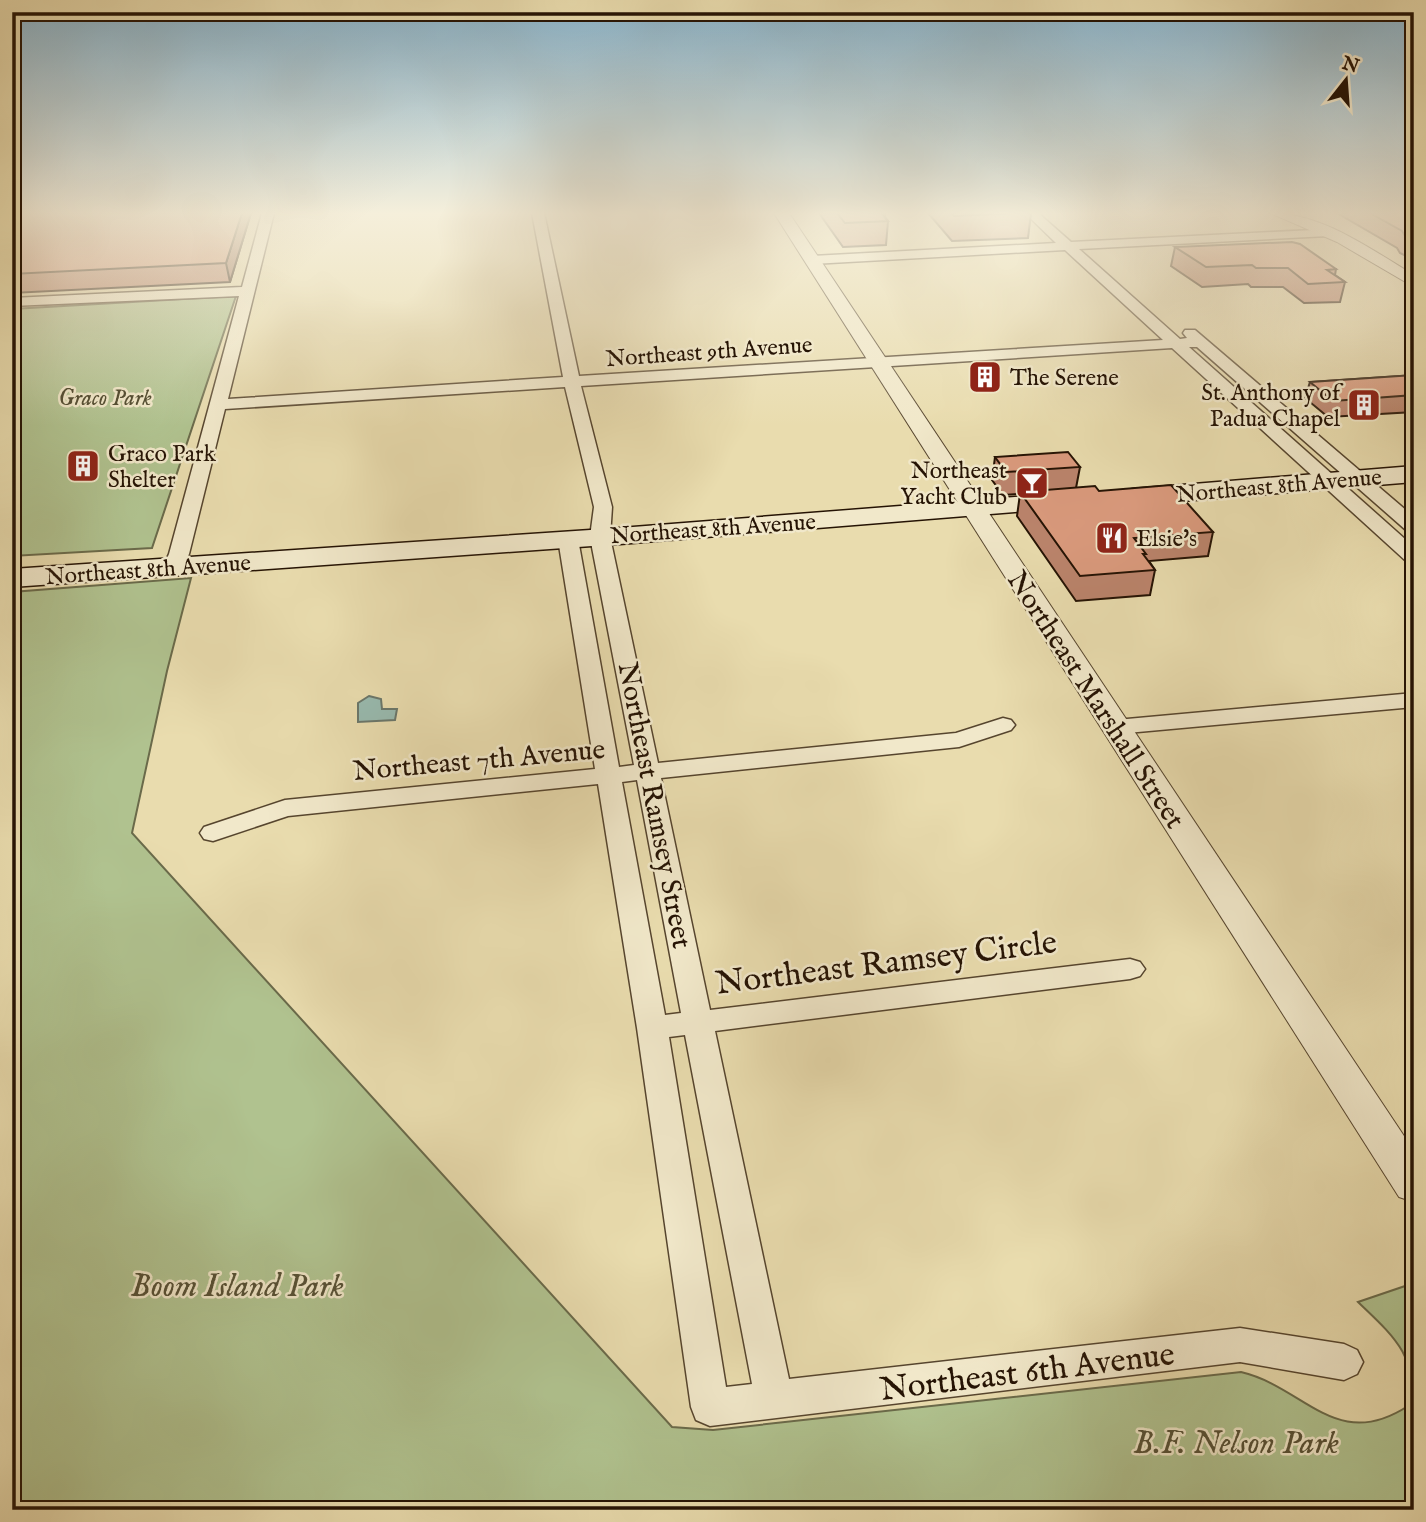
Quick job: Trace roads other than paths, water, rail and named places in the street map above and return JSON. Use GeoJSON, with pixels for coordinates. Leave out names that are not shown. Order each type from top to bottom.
{"type":"FeatureCollection","features":[{"type":"Feature","properties":{"kind":"main road","name":"Northeast 8th Avenue"},"geometry":{"type":"LineString","coordinates":[[12,578],[600,537],[1414,474]]}},
{"type":"Feature","properties":{"kind":"street"},"geometry":{"type":"LineString","coordinates":[[173,567],[179,554],[220,404],[248,284]]}},
{"type":"Feature","properties":{"kind":"street","name":"Northeast Ramsey Street"},"geometry":{"type":"LineString","coordinates":[[552,284],[572,382],[603,507],[600,537],[650,772],[774,1399]]}},
{"type":"Feature","properties":{"kind":"street","name":"Northeast Marshall Street"},"geometry":{"type":"LineString","coordinates":[[826,284],[1414,1185]]}},
{"type":"Feature","properties":{"kind":"street"},"geometry":{"type":"LineString","coordinates":[[1110,284],[1414,558]]}},
{"type":"Feature","properties":{"kind":"street"},"geometry":{"type":"LineString","coordinates":[[1134,284],[1149,297]]}},
{"type":"Feature","properties":{"kind":"street"},"geometry":{"type":"LineString","coordinates":[[12,302],[246,291]]}},
{"type":"Feature","properties":{"kind":"street"},"geometry":{"type":"LineString","coordinates":[[1180,324],[1414,527]]}},
{"type":"Feature","properties":{"kind":"street","name":"Northeast 9th Avenue"},"geometry":{"type":"LineString","coordinates":[[220,404],[1200,342]]}},
{"type":"Feature","properties":{"kind":"street","name":"Northeast Ramsey Street"},"geometry":{"type":"LineString","coordinates":[[568,539],[611,776],[710,1407]]}},
{"type":"Feature","properties":{"kind":"street"},"geometry":{"type":"LineString","coordinates":[[1116,727],[1414,700]]}},
{"type":"Feature","properties":{"kind":"street","name":"Northeast 7th Avenue"},"geometry":{"type":"LineString","coordinates":[[213,833],[263,813],[285,808],[959,740],[1003,725]]}},
{"type":"Feature","properties":{"kind":"street","name":"Northeast Ramsey Circle"},"geometry":{"type":"LineString","coordinates":[[652,1028],[699,1020],[1130,969]]}},
{"type":"Feature","properties":{"kind":"street","name":"Northeast 6th Avenue"},"geometry":{"type":"LineString","coordinates":[[710,1407],[1240,1345],[1344,1363]]}},
{"type":"Feature","properties":{"kind":"water"},"geometry":{"type":"Polygon","coordinates":[[[369,696],[381,699],[382,709],[397,709],[395,720],[358,722],[358,703],[369,696]]]}},
{"type":"Feature","properties":{"kind":"place","name":"The Serene"},"geometry":{"type":"Point","coordinates":[985,377]}},
{"type":"Feature","properties":{"kind":"place","name":"St. Anthony of Padua Chapel"},"geometry":{"type":"Point","coordinates":[1364,405]}},
{"type":"Feature","properties":{"kind":"place","name":"Graco Park Shelter"},"geometry":{"type":"Point","coordinates":[83,466]}},
{"type":"Feature","properties":{"kind":"place","name":"Northeast Yacht Club"},"geometry":{"type":"Point","coordinates":[1032,483]}},
{"type":"Feature","properties":{"kind":"place","name":"Elsie's"},"geometry":{"type":"Point","coordinates":[1112,538]}},
{"type":"Feature","properties":{"kind":"park label","name":"Graco Park"},"geometry":{"type":"Point","coordinates":[105,397]}},
{"type":"Feature","properties":{"kind":"park label","name":"Boom Island Park"},"geometry":{"type":"Point","coordinates":[237,1284]}},
{"type":"Feature","properties":{"kind":"park label","name":"B.F. Nelson Park"},"geometry":{"type":"Point","coordinates":[1236,1441]}}]}
